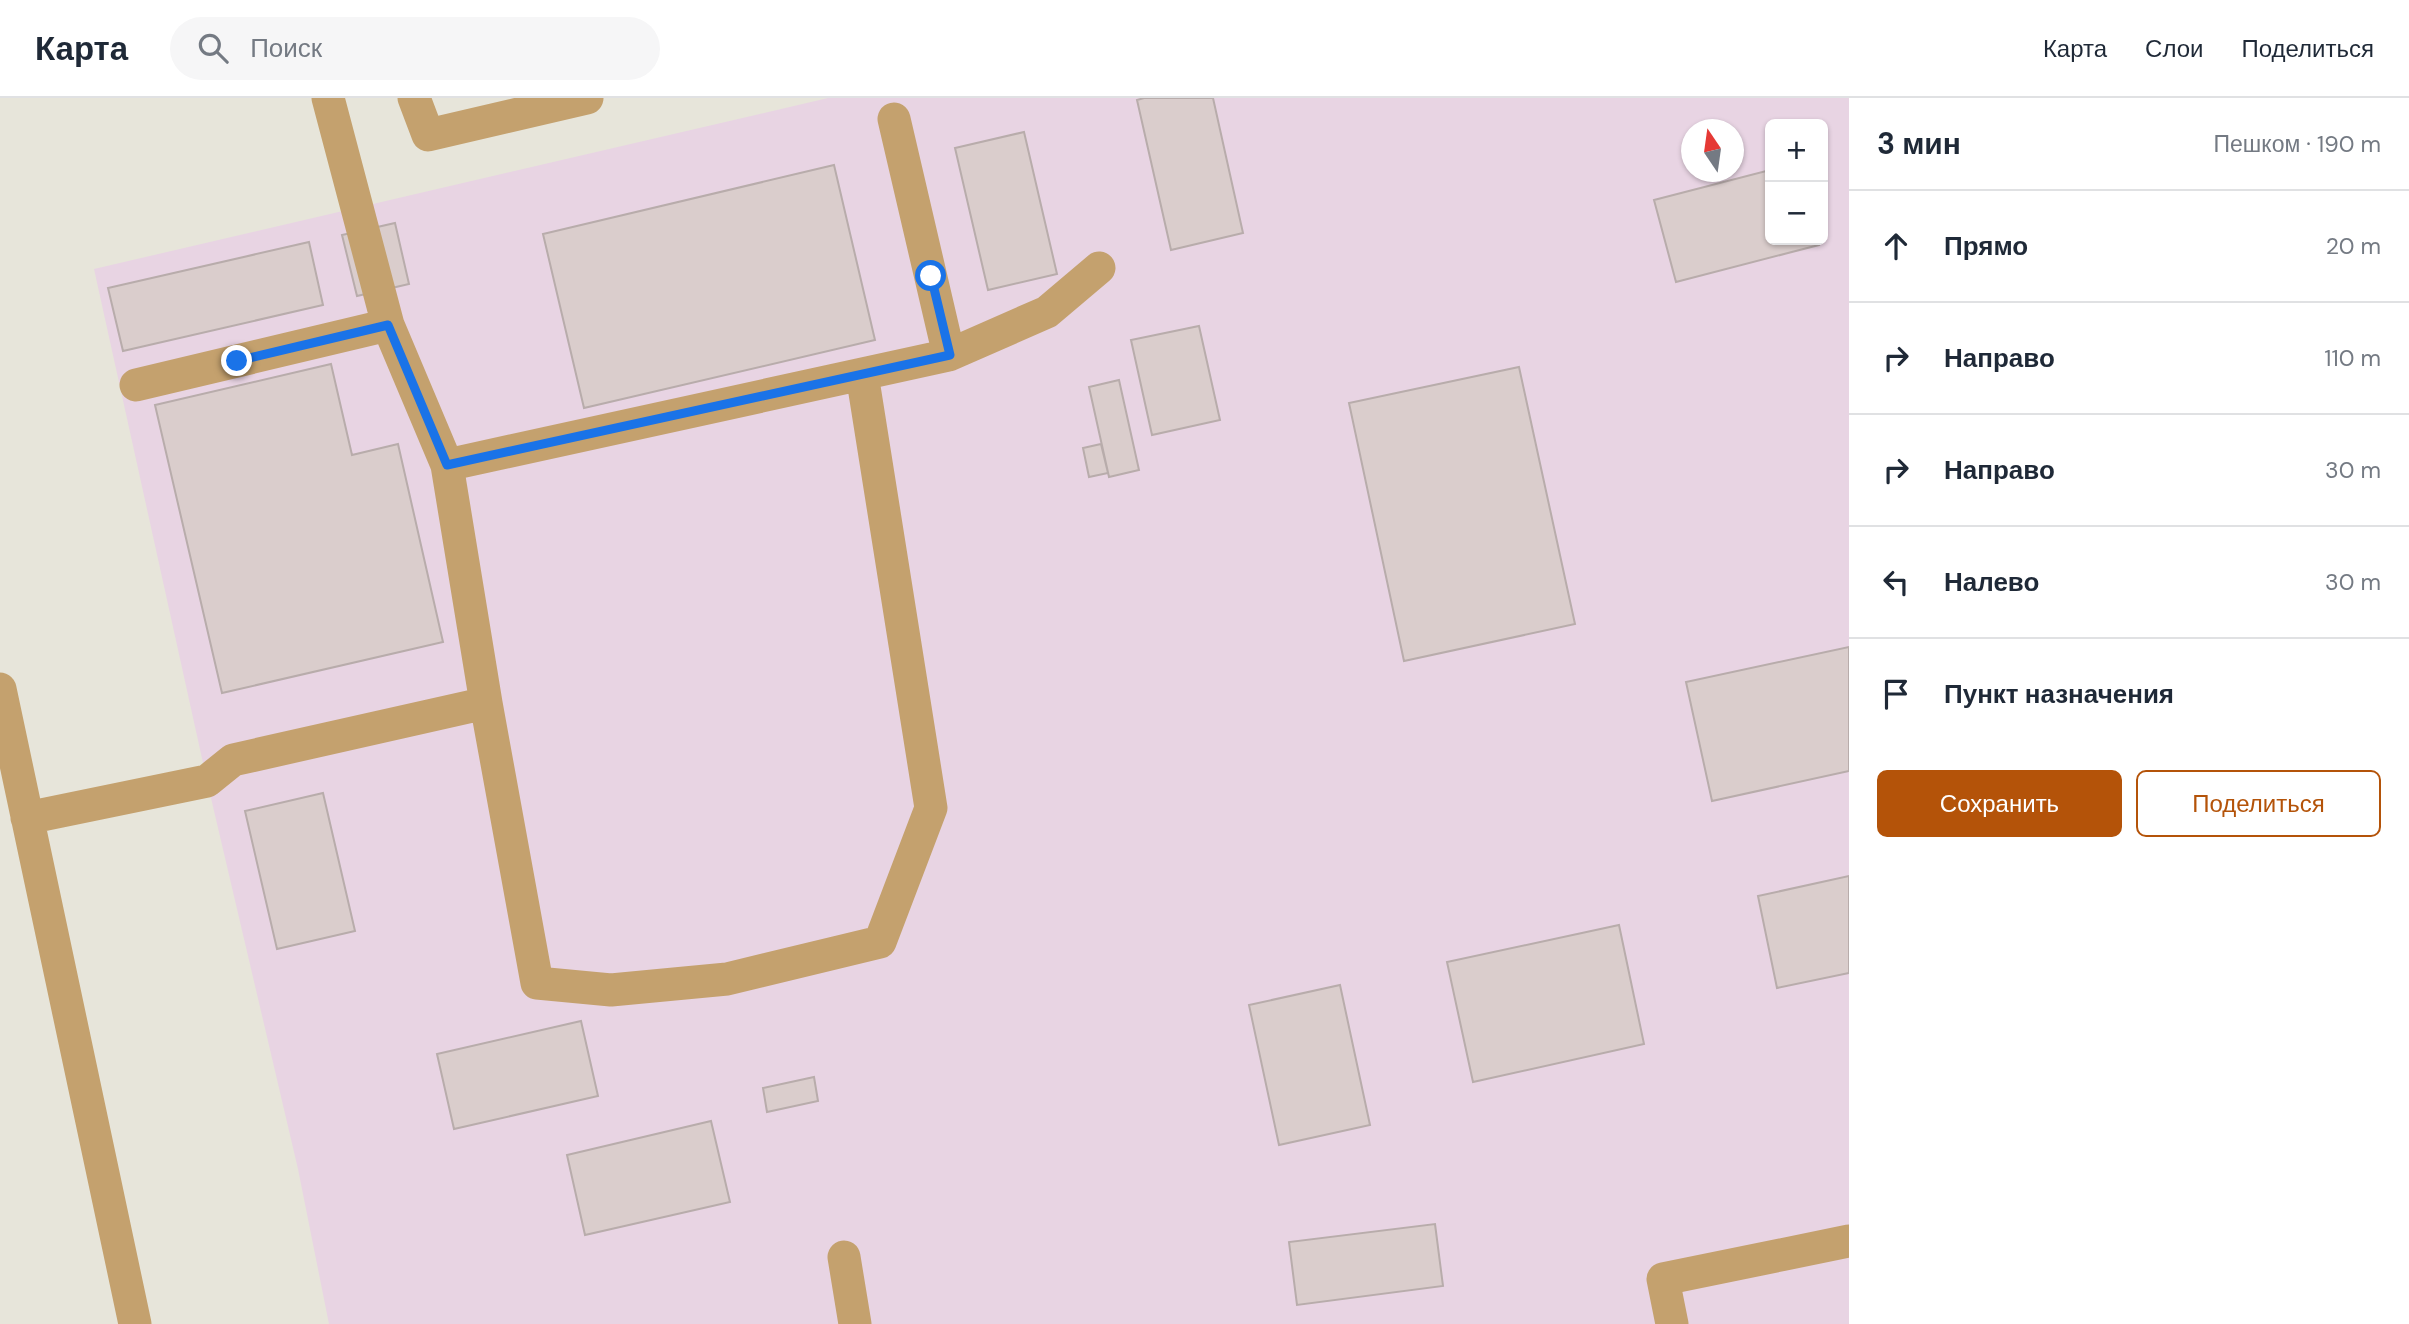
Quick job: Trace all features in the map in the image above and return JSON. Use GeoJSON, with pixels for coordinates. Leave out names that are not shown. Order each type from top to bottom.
{"type":"FeatureCollection","features":[{"type":"Feature","properties":{"kind":"street"},"geometry":{"type":"LineString","coordinates":[[328,98],[388,325],[447,465],[486,703],[537,983],[611,990],[727,979],[880,942],[931,808],[862,374]]}},
{"type":"Feature","properties":{"kind":"street"},"geometry":{"type":"LineString","coordinates":[[414,98],[428,135],[587,98]]}},
{"type":"Feature","properties":{"kind":"street"},"geometry":{"type":"LineString","coordinates":[[894,119],[950,355]]}},
{"type":"Feature","properties":{"kind":"street"},"geometry":{"type":"LineString","coordinates":[[447,465],[950,355],[1047,312],[1099,268]]}},
{"type":"Feature","properties":{"kind":"street"},"geometry":{"type":"LineString","coordinates":[[136,385],[388,325]]}},
{"type":"Feature","properties":{"kind":"street"},"geometry":{"type":"LineString","coordinates":[[0,689],[135,1324]]}},
{"type":"Feature","properties":{"kind":"street"},"geometry":{"type":"LineString","coordinates":[[27,818],[207,781],[233,760],[486,703]]}},
{"type":"Feature","properties":{"kind":"street"},"geometry":{"type":"LineString","coordinates":[[1672,1324],[1663,1279],[1849,1241]]}},
{"type":"Feature","properties":{"kind":"street"},"geometry":{"type":"LineString","coordinates":[[844,1257],[855,1324]]}},
{"type":"Feature","properties":{"kind":"shaded area"},"geometry":{"type":"Polygon","coordinates":[[[828,98],[1849,98],[1849,1324],[329,1324],[298,1169],[207,781],[94,269],[828,98]]]}},
{"type":"Feature","properties":{"kind":"building"},"geometry":{"type":"Polygon","coordinates":[[[1213,98],[1243,233],[1171,250],[1137,100],[1213,98]]]}},
{"type":"Feature","properties":{"kind":"building"},"geometry":{"type":"Polygon","coordinates":[[[1024,132],[1057,274],[988,290],[955,148],[1024,132]]]}},
{"type":"Feature","properties":{"kind":"building"},"geometry":{"type":"Polygon","coordinates":[[[834,165],[875,340],[584,408],[543,234],[834,165]]]}},
{"type":"Feature","properties":{"kind":"building"},"geometry":{"type":"Polygon","coordinates":[[[1765,171],[1765,245],[1819,245],[1676,282],[1654,200],[1724,182],[1744,182],[1744,177],[1765,171]]]}},
{"type":"Feature","properties":{"kind":"building"},"geometry":{"type":"Polygon","coordinates":[[[395,223],[409,284],[357,296],[342,235],[395,223]]]}},
{"type":"Feature","properties":{"kind":"building"},"geometry":{"type":"Polygon","coordinates":[[[309,242],[323,305],[123,351],[108,288],[309,242]]]}},
{"type":"Feature","properties":{"kind":"building"},"geometry":{"type":"Polygon","coordinates":[[[1199,326],[1220,420],[1152,435],[1131,340],[1199,326]]]}},
{"type":"Feature","properties":{"kind":"building"},"geometry":{"type":"Polygon","coordinates":[[[331,364],[352,455],[398,444],[443,642],[222,693],[155,405],[331,364]]]}},
{"type":"Feature","properties":{"kind":"building"},"geometry":{"type":"Polygon","coordinates":[[[1519,367],[1575,624],[1404,661],[1349,403],[1519,367]]]}},
{"type":"Feature","properties":{"kind":"building"},"geometry":{"type":"Polygon","coordinates":[[[1119,380],[1139,470],[1109,477],[1089,387],[1119,380]]]}},
{"type":"Feature","properties":{"kind":"building"},"geometry":{"type":"Polygon","coordinates":[[[1101,444],[1108,473],[1089,477],[1083,448],[1101,444]]]}},
{"type":"Feature","properties":{"kind":"building"},"geometry":{"type":"Polygon","coordinates":[[[1849,647],[1849,771],[1712,801],[1686,682],[1849,647]]]}},
{"type":"Feature","properties":{"kind":"building"},"geometry":{"type":"Polygon","coordinates":[[[323,793],[355,931],[277,949],[245,811],[323,793]]]}},
{"type":"Feature","properties":{"kind":"building"},"geometry":{"type":"Polygon","coordinates":[[[1849,876],[1849,973],[1777,988],[1758,896],[1849,876]]]}},
{"type":"Feature","properties":{"kind":"building"},"geometry":{"type":"Polygon","coordinates":[[[1619,925],[1644,1044],[1473,1082],[1447,962],[1619,925]]]}},
{"type":"Feature","properties":{"kind":"building"},"geometry":{"type":"Polygon","coordinates":[[[1340,985],[1370,1125],[1279,1145],[1249,1005],[1340,985]]]}},
{"type":"Feature","properties":{"kind":"building"},"geometry":{"type":"Polygon","coordinates":[[[581,1021],[598,1096],[454,1129],[437,1054],[581,1021]]]}},
{"type":"Feature","properties":{"kind":"building"},"geometry":{"type":"Polygon","coordinates":[[[814,1077],[818,1101],[767,1112],[763,1088],[814,1077]]]}},
{"type":"Feature","properties":{"kind":"building"},"geometry":{"type":"Polygon","coordinates":[[[711,1121],[730,1202],[585,1235],[567,1155],[711,1121]]]}},
{"type":"Feature","properties":{"kind":"building"},"geometry":{"type":"Polygon","coordinates":[[[1435,1224],[1443,1286],[1297,1305],[1289,1242],[1435,1224]]]}},
{"type":"Feature","properties":{"kind":"route"},"geometry":{"type":"LineString","coordinates":[[237,361],[388,325],[447,465],[950,355],[931,276]]}}]}
